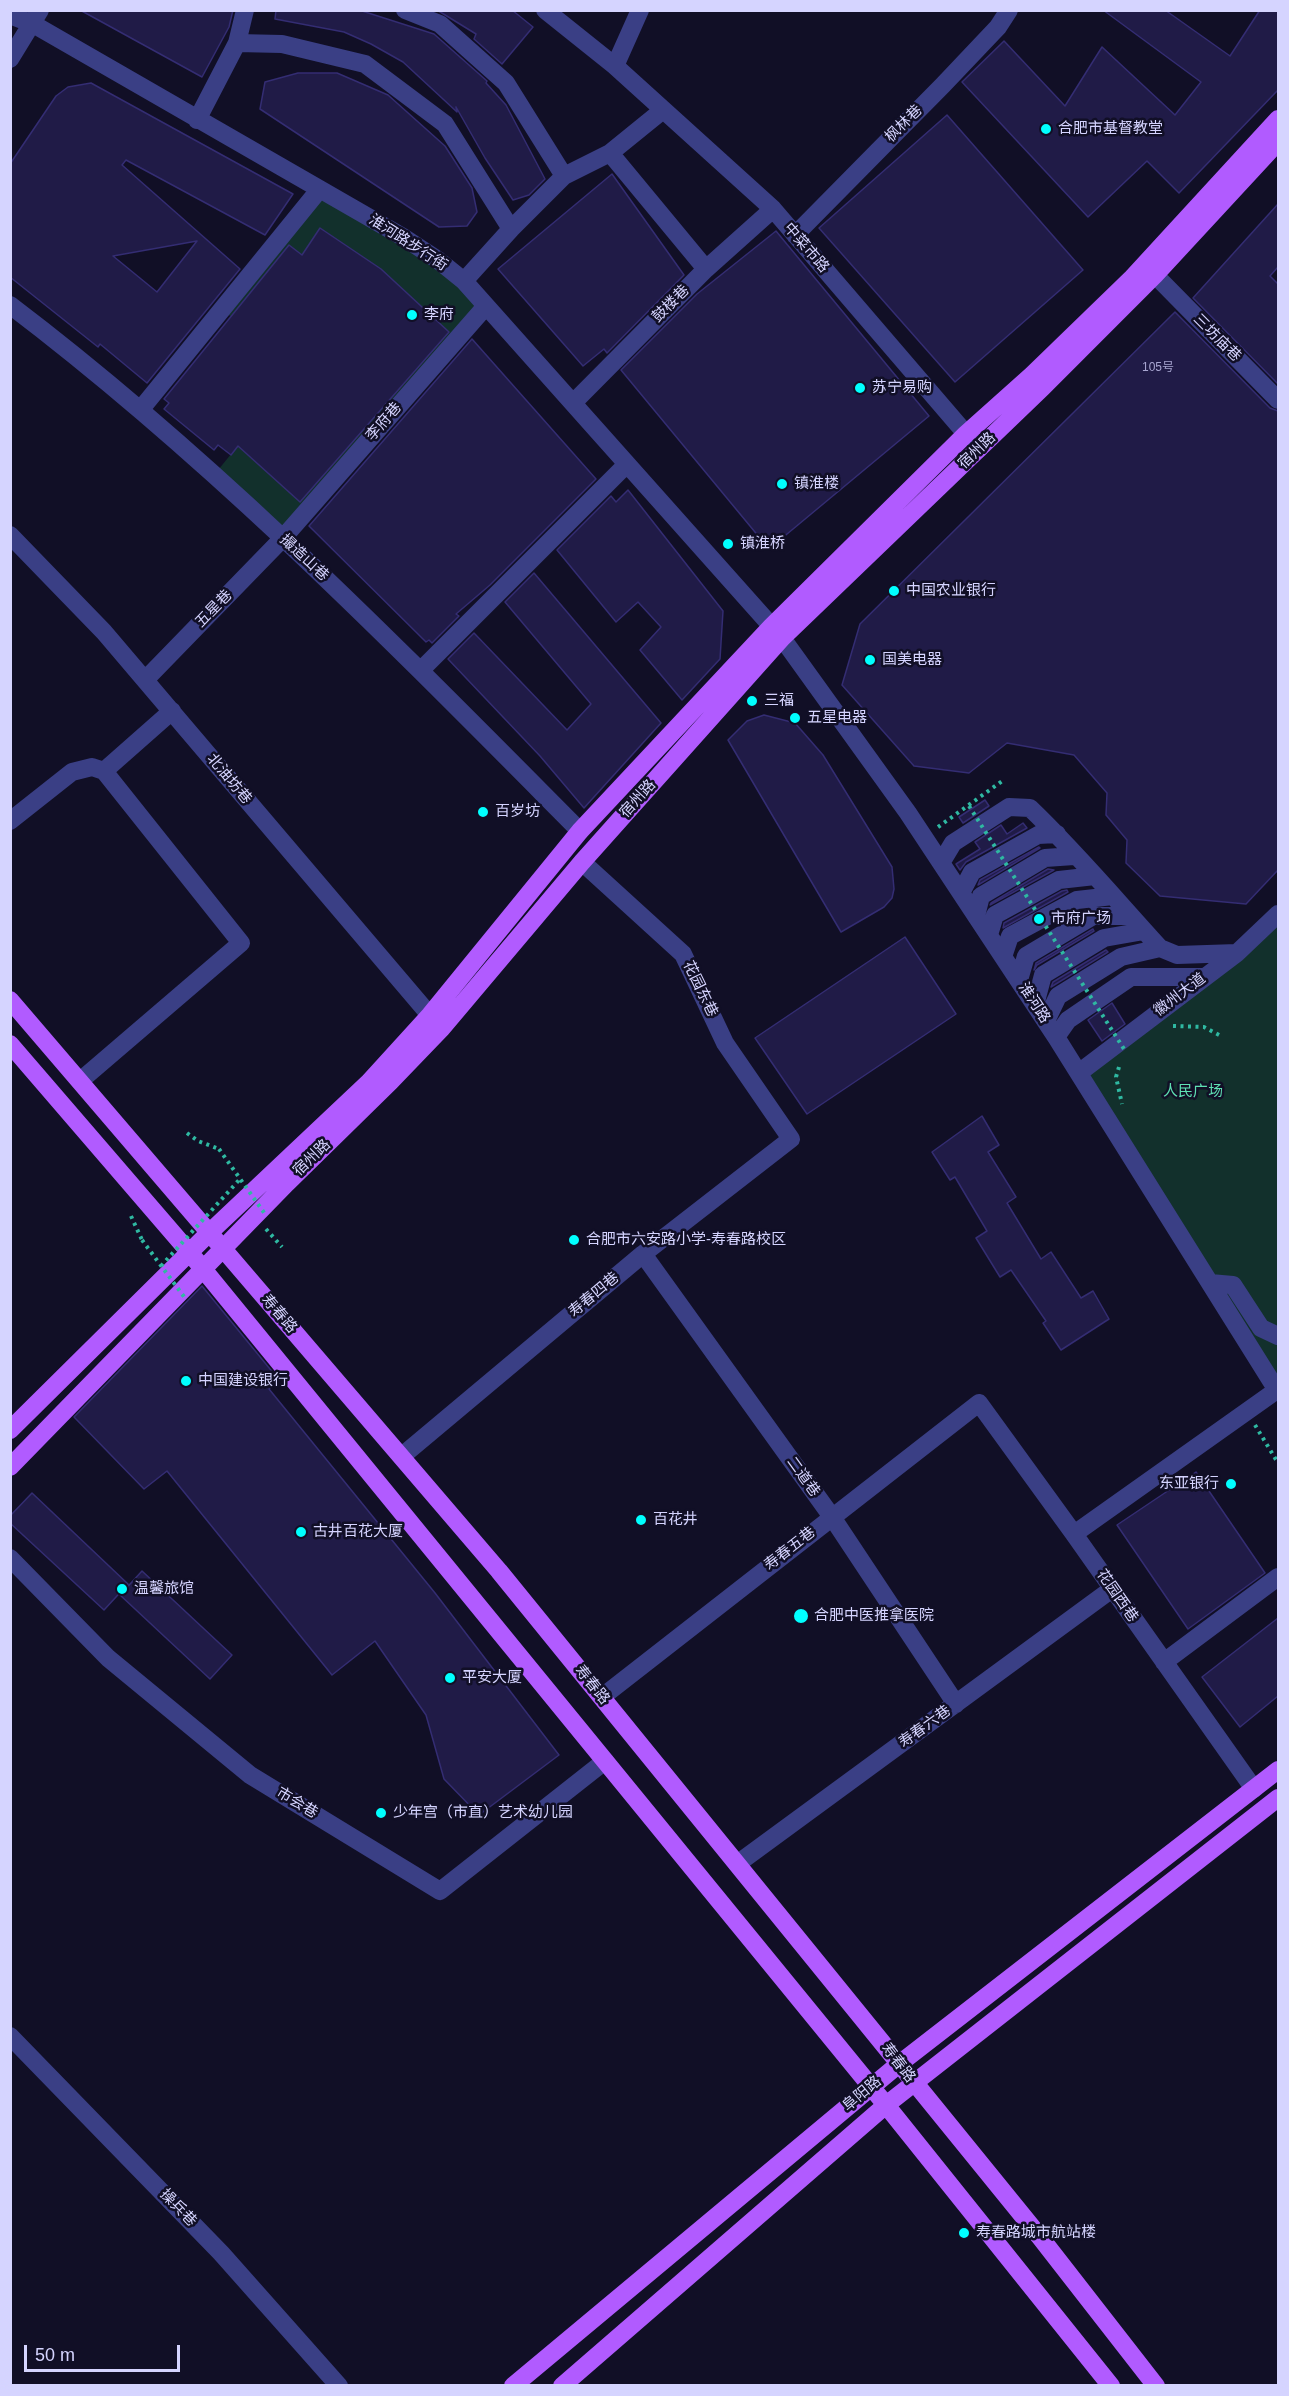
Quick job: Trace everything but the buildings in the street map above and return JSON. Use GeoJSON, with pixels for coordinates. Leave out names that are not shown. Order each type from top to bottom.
{"type":"FeatureCollection","features":[{"type":"Feature","properties":{"kind":"main road","name":"宿州路"},"geometry":{"type":"LineString","coordinates":[[10,1430],[209,1233],[436,1022],[580,831],[777,633],[966,434],[1032,375],[1131,279],[1278,119]]}},
{"type":"Feature","properties":{"kind":"main road","name":"宿州路"},"geometry":{"type":"LineString","coordinates":[[10,1467],[223,1249],[436,1022],[582,862],[777,633],[979,448],[1155,275],[1278,142]]}},
{"type":"Feature","properties":{"kind":"main road","name":"寿春路"},"geometry":{"type":"LineString","coordinates":[[10,1000],[499,1571],[1040,2237],[1156,2385]]}},
{"type":"Feature","properties":{"kind":"main road","name":"寿春路"},"geometry":{"type":"LineString","coordinates":[[10,1044],[189,1253],[871,2086],[1111,2385]]}},
{"type":"Feature","properties":{"kind":"main road","name":"阜阳路"},"geometry":{"type":"LineString","coordinates":[[513,2385],[898,2064],[1278,1770]]}},
{"type":"Feature","properties":{"kind":"main road","name":"阜阳路"},"geometry":{"type":"LineString","coordinates":[[562,2385],[886,2105],[1278,1798]]}},
{"type":"Feature","properties":{"kind":"street"},"geometry":{"type":"LineString","coordinates":[[197,120],[237,43],[245,10]]}},
{"type":"Feature","properties":{"kind":"street"},"geometry":{"type":"LineString","coordinates":[[405,10],[440,24],[506,83],[564,176]]}},
{"type":"Feature","properties":{"kind":"street","name":"中菜市路"},"geometry":{"type":"LineString","coordinates":[[545,10],[615,66],[772,209],[979,448]]}},
{"type":"Feature","properties":{"kind":"street"},"geometry":{"type":"LineString","coordinates":[[615,66],[639,10]]}},
{"type":"Feature","properties":{"kind":"street","name":"枫林巷"},"geometry":{"type":"LineString","coordinates":[[795,235],[943,85],[998,27],[1009,10]]}},
{"type":"Feature","properties":{"kind":"street","name":"淮河路步行街"},"geometry":{"type":"LineString","coordinates":[[10,15],[36,17],[197,120],[438,260],[464,282],[486,306],[777,633]]}},
{"type":"Feature","properties":{"kind":"street"},"geometry":{"type":"LineString","coordinates":[[10,59],[36,17]]}},
{"type":"Feature","properties":{"kind":"street"},"geometry":{"type":"LineString","coordinates":[[237,43],[282,44],[365,64],[445,124],[511,229]]}},
{"type":"Feature","properties":{"kind":"street"},"geometry":{"type":"LineString","coordinates":[[464,282],[511,229],[564,176],[610,153],[663,110]]}},
{"type":"Feature","properties":{"kind":"street"},"geometry":{"type":"LineString","coordinates":[[610,153],[706,269]]}},
{"type":"Feature","properties":{"kind":"street"},"geometry":{"type":"LineString","coordinates":[[141,409],[319,190]]}},
{"type":"Feature","properties":{"kind":"street","name":"鼓楼巷"},"geometry":{"type":"LineString","coordinates":[[573,403],[706,269],[772,209]]}},
{"type":"Feature","properties":{"kind":"street","name":"三坊庙巷"},"geometry":{"type":"LineString","coordinates":[[1155,275],[1278,400]]}},
{"type":"Feature","properties":{"kind":"street","name":"撮造山巷"},"geometry":{"type":"LineString","coordinates":[[10,305],[141,409],[283,538],[421,670],[580,831]]}},
{"type":"Feature","properties":{"kind":"street","name":"李府巷"},"geometry":{"type":"LineString","coordinates":[[283,538],[486,306]]}},
{"type":"Feature","properties":{"kind":"street"},"geometry":{"type":"LineString","coordinates":[[421,670],[626,465]]}},
{"type":"Feature","properties":{"kind":"street","name":"北油坊巷"},"geometry":{"type":"LineString","coordinates":[[10,535],[104,632],[146,680],[436,1022]]}},
{"type":"Feature","properties":{"kind":"street","name":"五星巷"},"geometry":{"type":"LineString","coordinates":[[146,680],[283,538]]}},
{"type":"Feature","properties":{"kind":"street","name":"淮河路"},"geometry":{"type":"LineString","coordinates":[[777,633],[908,813],[1080,1072],[1278,1391]]}},
{"type":"Feature","properties":{"kind":"street"},"geometry":{"type":"LineString","coordinates":[[104,771],[172,711]]}},
{"type":"Feature","properties":{"kind":"street"},"geometry":{"type":"LineString","coordinates":[[10,821],[72,772],[92,767],[104,771],[241,943],[80,1081]]}},
{"type":"Feature","properties":{"kind":"street"},"geometry":{"type":"LineString","coordinates":[[941,863],[953,843],[1009,807],[1030,808],[1057,834],[1074,856],[1160,948],[1177,955],[1237,953]]}},
{"type":"Feature","properties":{"kind":"street"},"geometry":{"type":"LineString","coordinates":[[961,893],[972,872],[1038,835],[1057,834]]}},
{"type":"Feature","properties":{"kind":"street"},"geometry":{"type":"LineString","coordinates":[[976,916],[981,896],[1045,858],[1074,856]]}},
{"type":"Feature","properties":{"kind":"street","name":"花园东巷"},"geometry":{"type":"LineString","coordinates":[[582,862],[683,954],[725,1043],[791,1139]]}},
{"type":"Feature","properties":{"kind":"street"},"geometry":{"type":"LineString","coordinates":[[989,935],[995,915],[1059,880],[1095,876]]}},
{"type":"Feature","properties":{"kind":"street"},"geometry":{"type":"LineString","coordinates":[[1003,957],[1010,936],[1077,900],[1113,897]]}},
{"type":"Feature","properties":{"kind":"street","name":"徽州大道"},"geometry":{"type":"LineString","coordinates":[[1080,1072],[1237,953],[1278,914]]}},
{"type":"Feature","properties":{"kind":"street"},"geometry":{"type":"LineString","coordinates":[[1018,980],[1026,956],[1093,916],[1131,916]]}},
{"type":"Feature","properties":{"kind":"street"},"geometry":{"type":"LineString","coordinates":[[1035,1005],[1043,975],[1104,938],[1144,931]]}},
{"type":"Feature","properties":{"kind":"street"},"geometry":{"type":"LineString","coordinates":[[1046,1021],[1058,996],[1121,957],[1160,948]]}},
{"type":"Feature","properties":{"kind":"street"},"geometry":{"type":"LineString","coordinates":[[1056,1037],[1068,1020],[1131,977],[1202,978]]}},
{"type":"Feature","properties":{"kind":"street","name":"寿春四巷"},"geometry":{"type":"LineString","coordinates":[[402,1456],[642,1254],[791,1139]]}},
{"type":"Feature","properties":{"kind":"street","name":"二道巷"},"geometry":{"type":"LineString","coordinates":[[642,1254],[832,1517],[956,1704]]}},
{"type":"Feature","properties":{"kind":"street"},"geometry":{"type":"LineString","coordinates":[[1210,1283],[1233,1285],[1261,1328],[1278,1336]]}},
{"type":"Feature","properties":{"kind":"street"},"geometry":{"type":"LineString","coordinates":[[1074,1534],[1278,1391]]}},
{"type":"Feature","properties":{"kind":"street","name":"寿春五巷"},"geometry":{"type":"LineString","coordinates":[[602,1697],[979,1403]]}},
{"type":"Feature","properties":{"kind":"street","name":"花园西巷"},"geometry":{"type":"LineString","coordinates":[[979,1403],[1254,1789]]}},
{"type":"Feature","properties":{"kind":"street","name":"市会巷"},"geometry":{"type":"LineString","coordinates":[[10,1558],[108,1658],[250,1775],[440,1891],[605,1761]]}},
{"type":"Feature","properties":{"kind":"street"},"geometry":{"type":"LineString","coordinates":[[1164,1662],[1278,1577]]}},
{"type":"Feature","properties":{"kind":"street","name":"寿春六巷"},"geometry":{"type":"LineString","coordinates":[[737,1864],[1112,1589]]}},
{"type":"Feature","properties":{"kind":"street","name":"操兵巷"},"geometry":{"type":"LineString","coordinates":[[10,2036],[221,2253],[339,2385]]}},
{"type":"Feature","properties":{"kind":"path"},"geometry":{"type":"LineString","coordinates":[[938,827],[1005,779]]}},
{"type":"Feature","properties":{"kind":"path"},"geometry":{"type":"LineString","coordinates":[[969,806],[1124,1049]]}},
{"type":"Feature","properties":{"kind":"path"},"geometry":{"type":"LineString","coordinates":[[1172,1027],[1177,1025],[1204,1027],[1221,1036]]}},
{"type":"Feature","properties":{"kind":"path"},"geometry":{"type":"LineString","coordinates":[[1125,1108],[1121,1102],[1116,1077],[1124,1049],[1133,1044]]}},
{"type":"Feature","properties":{"kind":"path"},"geometry":{"type":"LineString","coordinates":[[187,1133],[198,1141],[219,1149],[265,1214]]}},
{"type":"Feature","properties":{"kind":"path"},"geometry":{"type":"LineString","coordinates":[[161,1266],[240,1179]]}},
{"type":"Feature","properties":{"kind":"path"},"geometry":{"type":"LineString","coordinates":[[142,1240],[185,1298],[196,1302]]}},
{"type":"Feature","properties":{"kind":"path"},"geometry":{"type":"LineString","coordinates":[[1253,1422],[1278,1463]]}},
{"type":"Feature","properties":{"kind":"green space"},"geometry":{"type":"Polygon","coordinates":[[[319,190],[403,237],[486,306],[283,538],[214,475],[297,373],[222,309],[319,190]]]}},
{"type":"Feature","properties":{"kind":"green space","name":"人民广场"},"geometry":{"type":"Polygon","coordinates":[[[1278,914],[1278,1392],[1080,1072],[1278,914]]]}},
{"type":"Feature","properties":{"kind":"place","name":"合肥市基督教堂"},"geometry":{"type":"Point","coordinates":[1046,129]}},
{"type":"Feature","properties":{"kind":"place","name":"李府"},"geometry":{"type":"Point","coordinates":[412,315]}},
{"type":"Feature","properties":{"kind":"place","name":"苏宁易购"},"geometry":{"type":"Point","coordinates":[860,388]}},
{"type":"Feature","properties":{"kind":"place","name":"镇淮楼"},"geometry":{"type":"Point","coordinates":[782,484]}},
{"type":"Feature","properties":{"kind":"place","name":"镇淮桥"},"geometry":{"type":"Point","coordinates":[728,544]}},
{"type":"Feature","properties":{"kind":"place","name":"中国农业银行"},"geometry":{"type":"Point","coordinates":[894,591]}},
{"type":"Feature","properties":{"kind":"place","name":"国美电器"},"geometry":{"type":"Point","coordinates":[870,660]}},
{"type":"Feature","properties":{"kind":"place","name":"三福"},"geometry":{"type":"Point","coordinates":[752,701]}},
{"type":"Feature","properties":{"kind":"place","name":"五星电器"},"geometry":{"type":"Point","coordinates":[795,718]}},
{"type":"Feature","properties":{"kind":"place","name":"百岁坊"},"geometry":{"type":"Point","coordinates":[483,812]}},
{"type":"Feature","properties":{"kind":"place","name":"市府广场"},"geometry":{"type":"Point","coordinates":[1039,919]}},
{"type":"Feature","properties":{"kind":"place","name":"合肥市六安路小学-寿春路校区"},"geometry":{"type":"Point","coordinates":[574,1240]}},
{"type":"Feature","properties":{"kind":"place","name":"中国建设银行"},"geometry":{"type":"Point","coordinates":[186,1381]}},
{"type":"Feature","properties":{"kind":"place","name":"东亚银行"},"geometry":{"type":"Point","coordinates":[1231,1484]}},
{"type":"Feature","properties":{"kind":"place","name":"百花井"},"geometry":{"type":"Point","coordinates":[641,1520]}},
{"type":"Feature","properties":{"kind":"place","name":"古井百花大厦"},"geometry":{"type":"Point","coordinates":[301,1532]}},
{"type":"Feature","properties":{"kind":"place","name":"温馨旅馆"},"geometry":{"type":"Point","coordinates":[122,1589]}},
{"type":"Feature","properties":{"kind":"place","name":"合肥中医推拿医院"},"geometry":{"type":"Point","coordinates":[801,1616]}},
{"type":"Feature","properties":{"kind":"place","name":"平安大厦"},"geometry":{"type":"Point","coordinates":[450,1678]}},
{"type":"Feature","properties":{"kind":"place","name":"少年宫（市直）艺术幼儿园"},"geometry":{"type":"Point","coordinates":[381,1813]}},
{"type":"Feature","properties":{"kind":"place","name":"寿春路城市航站楼"},"geometry":{"type":"Point","coordinates":[964,2233]}}]}
